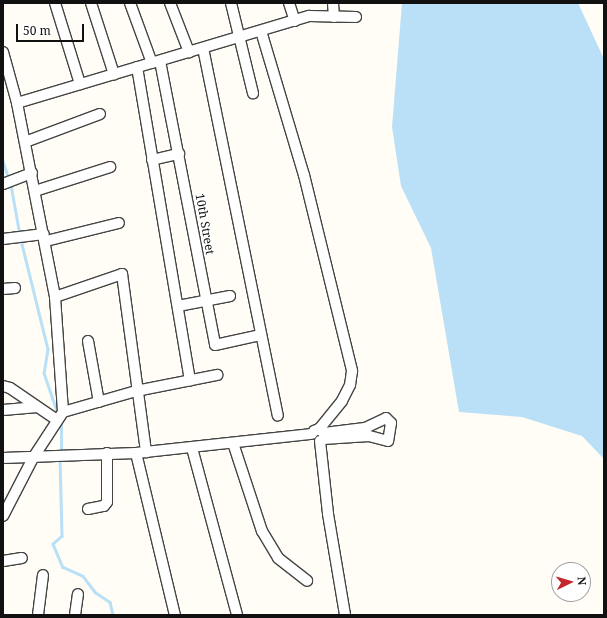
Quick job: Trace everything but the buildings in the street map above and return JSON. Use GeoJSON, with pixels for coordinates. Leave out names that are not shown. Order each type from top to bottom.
{"type":"FeatureCollection","features":[{"type":"Feature","properties":{"kind":"street"},"geometry":{"type":"LineString","coordinates":[[55,3],[80,84]]}},
{"type":"Feature","properties":{"kind":"street"},"geometry":{"type":"LineString","coordinates":[[91,3],[114,74]]}},
{"type":"Feature","properties":{"kind":"street","name":"10th Street"},"geometry":{"type":"LineString","coordinates":[[130,3],[156,62],[179,154],[215,345],[261,335]]}},
{"type":"Feature","properties":{"kind":"street"},"geometry":{"type":"LineString","coordinates":[[170,3],[189,52]]}},
{"type":"Feature","properties":{"kind":"street"},"geometry":{"type":"LineString","coordinates":[[231,3],[253,93]]}},
{"type":"Feature","properties":{"kind":"street"},"geometry":{"type":"LineString","coordinates":[[290,3],[295,21]]}},
{"type":"Feature","properties":{"kind":"street"},"geometry":{"type":"LineString","coordinates":[[333,3],[334,17]]}},
{"type":"Feature","properties":{"kind":"street"},"geometry":{"type":"LineString","coordinates":[[17,103],[309,16],[356,17]]}},
{"type":"Feature","properties":{"kind":"street"},"geometry":{"type":"LineString","coordinates":[[261,31],[304,175],[352,371],[350,385],[342,401],[320,436],[328,514],[345,615]]}},
{"type":"Feature","properties":{"kind":"street"},"geometry":{"type":"LineString","coordinates":[[203,48],[278,415]]}},
{"type":"Feature","properties":{"kind":"street"},"geometry":{"type":"LineString","coordinates":[[3,52],[17,103],[32,173],[55,296],[60,416],[33,458],[3,516]]}},
{"type":"Feature","properties":{"kind":"street"},"geometry":{"type":"LineString","coordinates":[[137,68],[190,381]]}},
{"type":"Feature","properties":{"kind":"street"},"geometry":{"type":"LineString","coordinates":[[25,142],[100,114]]}},
{"type":"Feature","properties":{"kind":"street"},"geometry":{"type":"LineString","coordinates":[[152,160],[179,154]]}},
{"type":"Feature","properties":{"kind":"street"},"geometry":{"type":"LineString","coordinates":[[36,192],[110,167]]}},
{"type":"Feature","properties":{"kind":"street"},"geometry":{"type":"LineString","coordinates":[[4,183],[32,173]]}},
{"type":"Feature","properties":{"kind":"street"},"geometry":{"type":"LineString","coordinates":[[3,239],[26,236],[45,238],[119,223]]}},
{"type":"Feature","properties":{"kind":"street"},"geometry":{"type":"LineString","coordinates":[[55,296],[122,274],[131,330],[136,391],[146,452]]}},
{"type":"Feature","properties":{"kind":"street"},"geometry":{"type":"LineString","coordinates":[[3,289],[15,288]]}},
{"type":"Feature","properties":{"kind":"street"},"geometry":{"type":"LineString","coordinates":[[178,306],[206,302],[230,296]]}},
{"type":"Feature","properties":{"kind":"street"},"geometry":{"type":"LineString","coordinates":[[88,341],[99,402]]}},
{"type":"Feature","properties":{"kind":"street"},"geometry":{"type":"LineString","coordinates":[[3,386],[10,388],[35,406],[60,416],[136,391],[217,375]]}},
{"type":"Feature","properties":{"kind":"street"},"geometry":{"type":"LineString","coordinates":[[3,410],[35,406]]}},
{"type":"Feature","properties":{"kind":"street"},"geometry":{"type":"LineString","coordinates":[[3,458],[136,453],[320,436],[369,436],[388,441],[391,424],[386,418],[365,428],[320,436]]}},
{"type":"Feature","properties":{"kind":"street"},"geometry":{"type":"LineString","coordinates":[[233,443],[262,531],[278,558],[307,581]]}},
{"type":"Feature","properties":{"kind":"street"},"geometry":{"type":"LineString","coordinates":[[192,448],[237,615]]}},
{"type":"Feature","properties":{"kind":"street"},"geometry":{"type":"LineString","coordinates":[[136,453],[175,615]]}},
{"type":"Feature","properties":{"kind":"street"},"geometry":{"type":"LineString","coordinates":[[88,509],[104,506],[107,502],[107,454]]}},
{"type":"Feature","properties":{"kind":"street"},"geometry":{"type":"LineString","coordinates":[[3,561],[22,558]]}},
{"type":"Feature","properties":{"kind":"street"},"geometry":{"type":"LineString","coordinates":[[38,615],[43,575]]}},
{"type":"Feature","properties":{"kind":"street"},"geometry":{"type":"LineString","coordinates":[[76,615],[78,594]]}},
{"type":"Feature","properties":{"kind":"water"},"geometry":{"type":"Polygon","coordinates":[[[402,3],[578,3],[604,59],[604,459],[582,436],[522,417],[459,412],[431,248],[401,186],[392,127],[402,3]]]}},
{"type":"Feature","properties":{"kind":"waterway"},"geometry":{"type":"LineString","coordinates":[[3,161],[9,180]]}},
{"type":"Feature","properties":{"kind":"waterway"},"geometry":{"type":"LineString","coordinates":[[11,185],[20,235]]}},
{"type":"Feature","properties":{"kind":"waterway"},"geometry":{"type":"LineString","coordinates":[[21,240],[48,349],[44,373],[58,414]]}},
{"type":"Feature","properties":{"kind":"waterway"},"geometry":{"type":"LineString","coordinates":[[61,421],[61,453]]}},
{"type":"Feature","properties":{"kind":"waterway"},"geometry":{"type":"LineString","coordinates":[[60,458],[62,536],[53,544],[63,567],[83,576],[95,592],[110,602],[113,615]]}}]}
